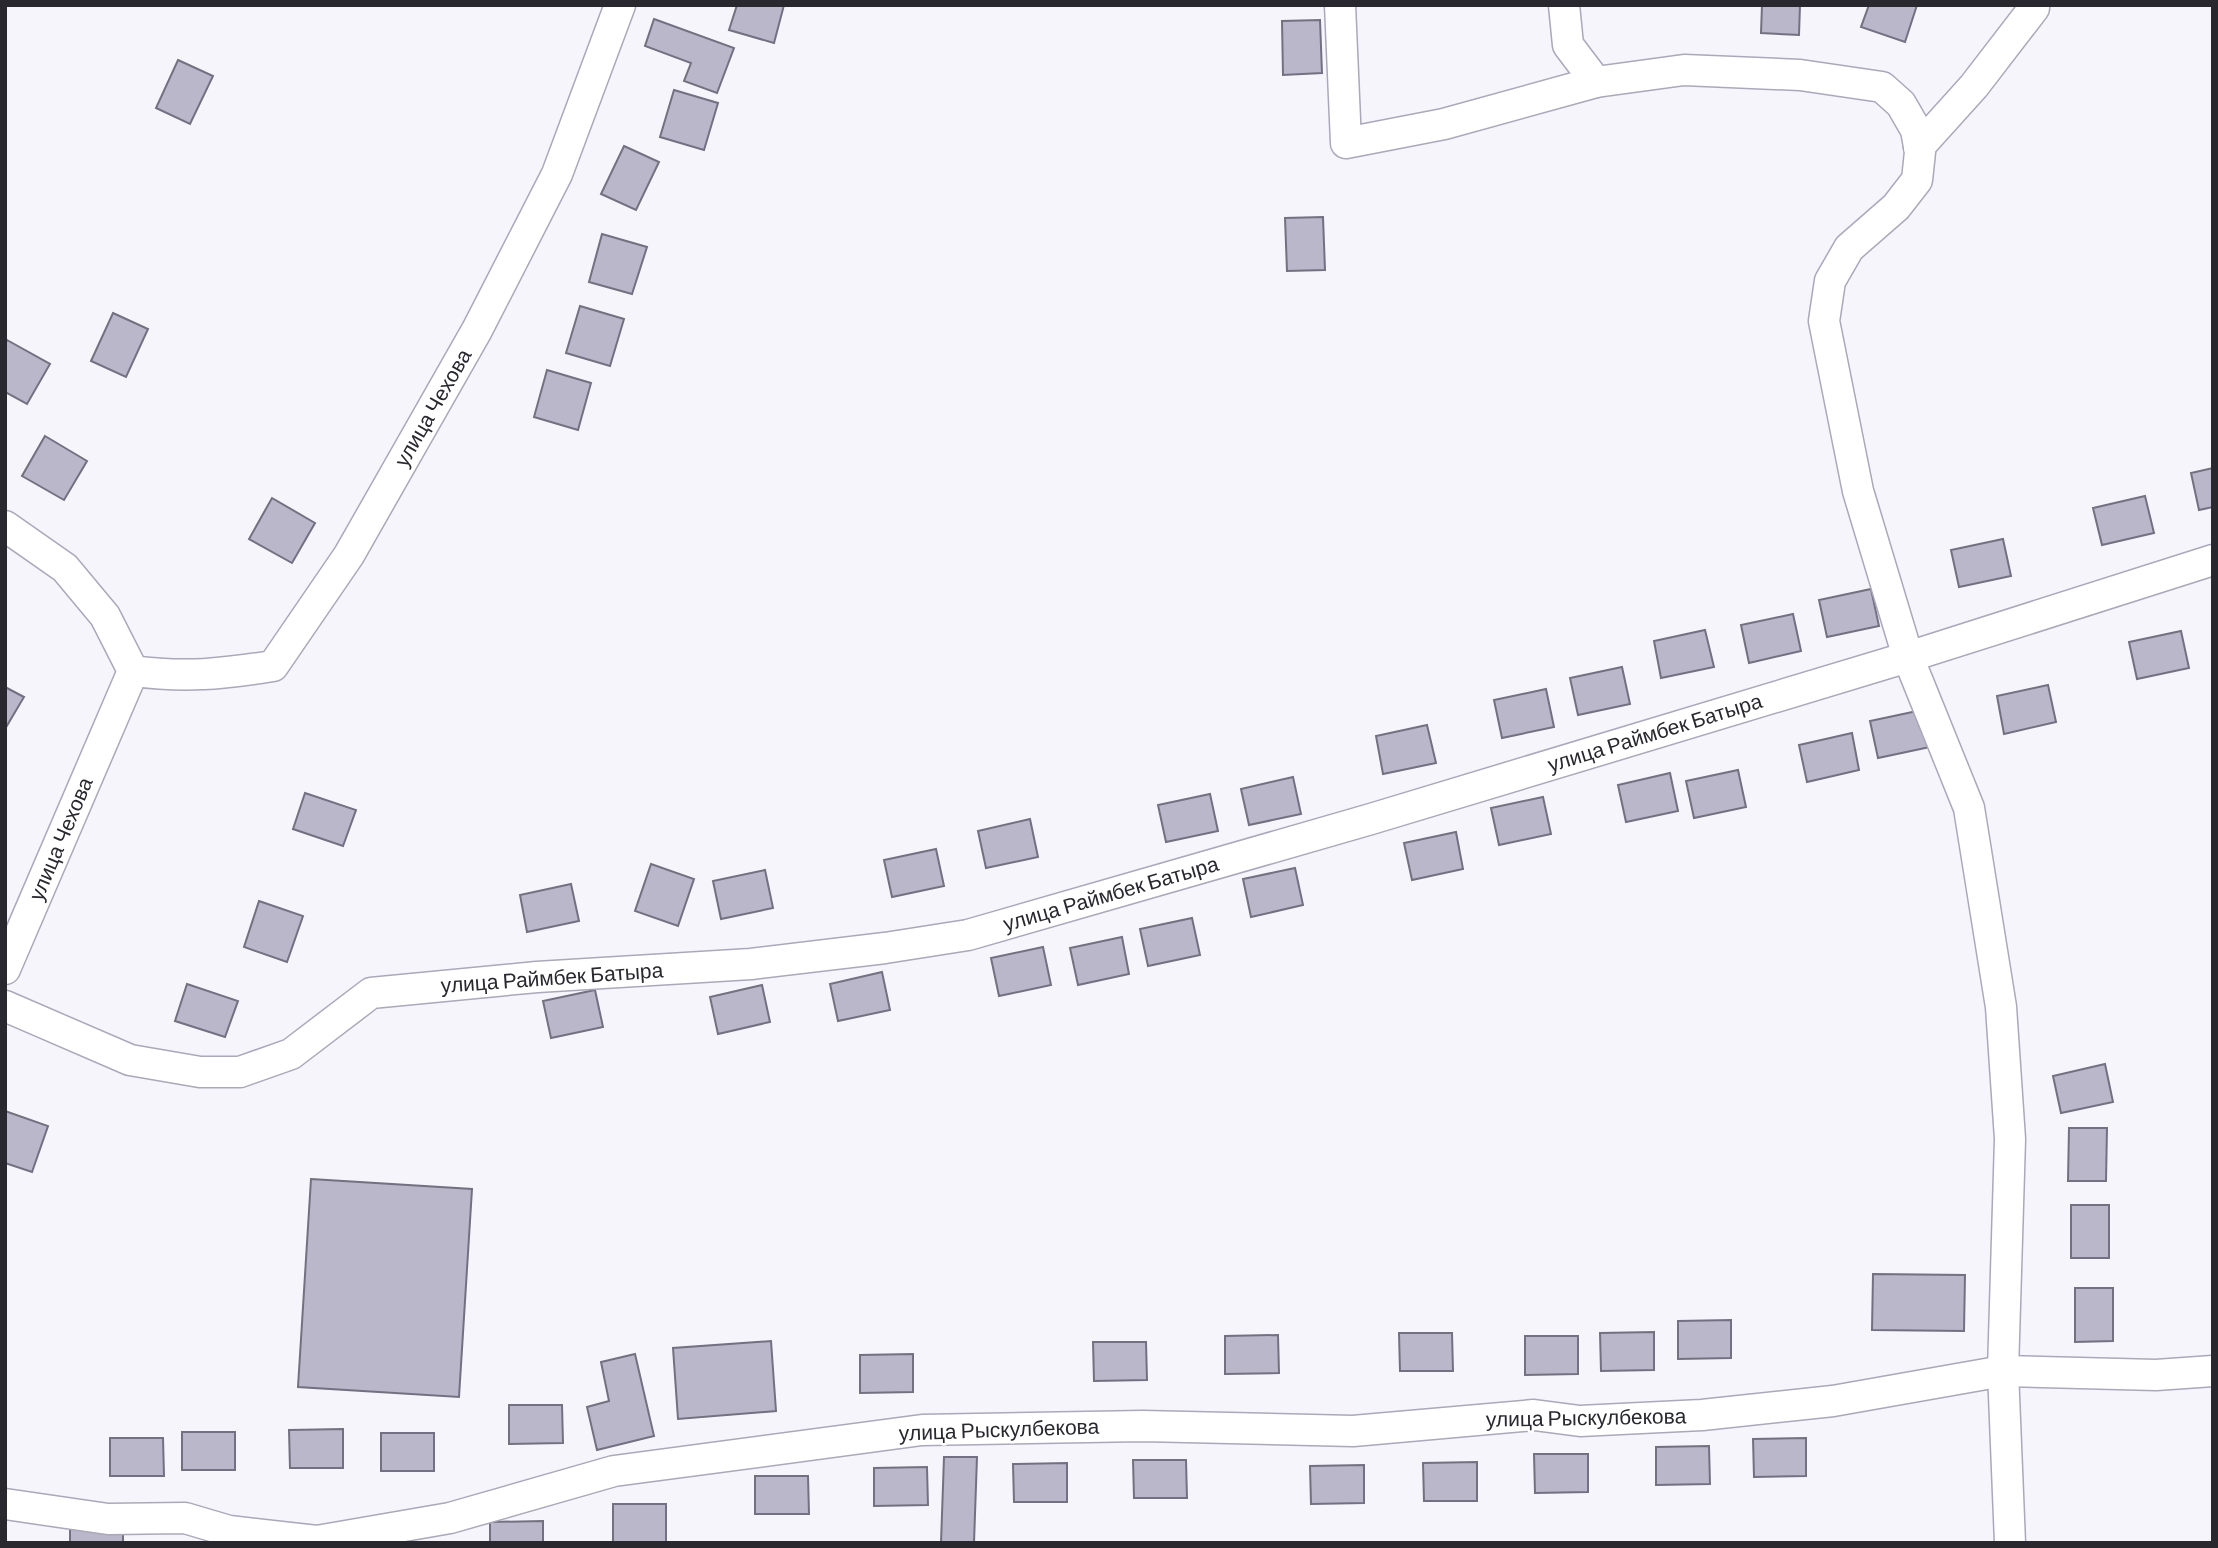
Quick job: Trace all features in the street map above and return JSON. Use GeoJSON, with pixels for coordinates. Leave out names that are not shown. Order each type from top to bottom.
{"type":"FeatureCollection","features":[{"type":"Feature","properties":{"kind":"street","name":"улица Чехова"},"geometry":{"type":"LineString","coordinates":[[5,968],[133,671],[168,675],[218,675],[273,666],[349,555],[477,330],[557,174],[620,5]]}},
{"type":"Feature","properties":{"kind":"street"},"geometry":{"type":"LineString","coordinates":[[1340,5],[1346,143],[1444,124],[1596,82],[1684,70],[1800,75],[1882,87],[1901,104],[1916,130],[1919,147],[1917,180],[1896,207],[1849,248],[1830,281],[1824,321],[1858,491],[1908,657],[1969,807],[2001,1007],[2010,1139],[2003,1371],[2010,1543]]}},
{"type":"Feature","properties":{"kind":"street"},"geometry":{"type":"LineString","coordinates":[[1564,5],[1568,45],[1596,82]]}},
{"type":"Feature","properties":{"kind":"street"},"geometry":{"type":"LineString","coordinates":[[1919,147],[1974,86],[2034,8]]}},
{"type":"Feature","properties":{"kind":"street"},"geometry":{"type":"LineString","coordinates":[[5,526],[65,568],[105,616],[133,671]]}},
{"type":"Feature","properties":{"kind":"street","name":"улица Раймбек Батыра"},"geometry":{"type":"LineString","coordinates":[[5,1006],[130,1060],[200,1072],[240,1072],[291,1054],[371,993],[537,977],[751,964],[968,935],[1384,815],[1908,657],[2213,560]]}},
{"type":"Feature","properties":{"kind":"street","name":"улица Рыскулбекова"},"geometry":{"type":"LineString","coordinates":[[5,1504],[108,1519],[185,1518],[229,1531],[317,1541],[450,1518],[614,1471],[922,1430],[1143,1426],[1353,1431],[1534,1415],[1580,1421],[1702,1415],[1833,1401],[2003,1371],[2156,1375],[2213,1371]]}},
{"type":"Feature","properties":{"kind":"building"},"geometry":{"type":"Polygon","coordinates":[[[737,5],[784,5],[774,43],[729,30],[737,5]]]}},
{"type":"Feature","properties":{"kind":"building"},"geometry":{"type":"Polygon","coordinates":[[[1762,5],[1800,5],[1799,35],[1761,33],[1762,5]]]}},
{"type":"Feature","properties":{"kind":"building"},"geometry":{"type":"Polygon","coordinates":[[[1869,5],[1917,5],[1905,42],[1861,27],[1869,5]]]}},
{"type":"Feature","properties":{"kind":"building"},"geometry":{"type":"Polygon","coordinates":[[[654,19],[734,48],[717,93],[684,81],[691,63],[645,46],[654,19]]]}},
{"type":"Feature","properties":{"kind":"building"},"geometry":{"type":"Polygon","coordinates":[[[1320,20],[1322,73],[1283,75],[1282,21],[1320,20]]]}},
{"type":"Feature","properties":{"kind":"building"},"geometry":{"type":"Polygon","coordinates":[[[178,60],[213,76],[190,124],[156,108],[178,60]]]}},
{"type":"Feature","properties":{"kind":"building"},"geometry":{"type":"Polygon","coordinates":[[[674,90],[718,103],[704,150],[660,137],[674,90]]]}},
{"type":"Feature","properties":{"kind":"building"},"geometry":{"type":"Polygon","coordinates":[[[624,146],[659,162],[636,210],[601,194],[624,146]]]}},
{"type":"Feature","properties":{"kind":"building"},"geometry":{"type":"Polygon","coordinates":[[[1323,217],[1325,270],[1287,271],[1285,218],[1323,217]]]}},
{"type":"Feature","properties":{"kind":"building"},"geometry":{"type":"Polygon","coordinates":[[[602,234],[647,247],[632,294],[589,282],[602,234]]]}},
{"type":"Feature","properties":{"kind":"building"},"geometry":{"type":"Polygon","coordinates":[[[580,306],[624,319],[610,366],[566,353],[580,306]]]}},
{"type":"Feature","properties":{"kind":"building"},"geometry":{"type":"Polygon","coordinates":[[[113,313],[148,329],[126,377],[91,361],[113,313]]]}},
{"type":"Feature","properties":{"kind":"building"},"geometry":{"type":"Polygon","coordinates":[[[7,340],[50,364],[27,404],[5,392],[7,340]]]}},
{"type":"Feature","properties":{"kind":"building"},"geometry":{"type":"Polygon","coordinates":[[[547,370],[591,383],[578,430],[534,417],[547,370]]]}},
{"type":"Feature","properties":{"kind":"building"},"geometry":{"type":"Polygon","coordinates":[[[45,436],[87,461],[64,500],[22,476],[45,436]]]}},
{"type":"Feature","properties":{"kind":"building"},"geometry":{"type":"Polygon","coordinates":[[[2213,468],[2213,507],[2199,510],[2191,473],[2213,468]]]}},
{"type":"Feature","properties":{"kind":"building"},"geometry":{"type":"Polygon","coordinates":[[[2145,496],[2154,533],[2102,545],[2093,508],[2145,496]]]}},
{"type":"Feature","properties":{"kind":"building"},"geometry":{"type":"Polygon","coordinates":[[[272,498],[315,523],[292,563],[249,539],[272,498]]]}},
{"type":"Feature","properties":{"kind":"building"},"geometry":{"type":"Polygon","coordinates":[[[2003,539],[2011,576],[1959,587],[1951,550],[2003,539]]]}},
{"type":"Feature","properties":{"kind":"building"},"geometry":{"type":"Polygon","coordinates":[[[1871,589],[1879,626],[1827,637],[1819,600],[1871,589]]]}},
{"type":"Feature","properties":{"kind":"building"},"geometry":{"type":"Polygon","coordinates":[[[1793,614],[1801,651],[1749,663],[1741,625],[1793,614]]]}},
{"type":"Feature","properties":{"kind":"building"},"geometry":{"type":"Polygon","coordinates":[[[1705,630],[1714,667],[1661,678],[1654,641],[1705,630]]]}},
{"type":"Feature","properties":{"kind":"building"},"geometry":{"type":"Polygon","coordinates":[[[2181,631],[2189,668],[2137,679],[2129,642],[2181,631]]]}},
{"type":"Feature","properties":{"kind":"building"},"geometry":{"type":"Polygon","coordinates":[[[1622,667],[1630,704],[1578,715],[1570,678],[1622,667]]]}},
{"type":"Feature","properties":{"kind":"building"},"geometry":{"type":"Polygon","coordinates":[[[2048,685],[2056,722],[2004,734],[1997,696],[2048,685]]]}},
{"type":"Feature","properties":{"kind":"building"},"geometry":{"type":"Polygon","coordinates":[[[5,687],[24,697],[5,729],[5,687]]]}},
{"type":"Feature","properties":{"kind":"building"},"geometry":{"type":"Polygon","coordinates":[[[1546,689],[1554,727],[1502,738],[1494,700],[1546,689]]]}},
{"type":"Feature","properties":{"kind":"building"},"geometry":{"type":"Polygon","coordinates":[[[1922,710],[1930,747],[1878,758],[1870,721],[1922,710]]]}},
{"type":"Feature","properties":{"kind":"building"},"geometry":{"type":"Polygon","coordinates":[[[1427,725],[1436,763],[1383,774],[1376,736],[1427,725]]]}},
{"type":"Feature","properties":{"kind":"building"},"geometry":{"type":"Polygon","coordinates":[[[1852,733],[1859,770],[1807,782],[1799,745],[1852,733]]]}},
{"type":"Feature","properties":{"kind":"building"},"geometry":{"type":"Polygon","coordinates":[[[1738,770],[1746,807],[1694,818],[1686,781],[1738,770]]]}},
{"type":"Feature","properties":{"kind":"building"},"geometry":{"type":"Polygon","coordinates":[[[1670,773],[1678,811],[1626,822],[1618,785],[1670,773]]]}},
{"type":"Feature","properties":{"kind":"building"},"geometry":{"type":"Polygon","coordinates":[[[1293,777],[1301,814],[1249,825],[1241,789],[1293,777]]]}},
{"type":"Feature","properties":{"kind":"building"},"geometry":{"type":"Polygon","coordinates":[[[305,793],[356,810],[343,846],[293,829],[305,793]]]}},
{"type":"Feature","properties":{"kind":"building"},"geometry":{"type":"Polygon","coordinates":[[[1210,794],[1218,831],[1166,842],[1158,805],[1210,794]]]}},
{"type":"Feature","properties":{"kind":"building"},"geometry":{"type":"Polygon","coordinates":[[[1543,797],[1551,834],[1499,845],[1491,808],[1543,797]]]}},
{"type":"Feature","properties":{"kind":"building"},"geometry":{"type":"Polygon","coordinates":[[[1030,819],[1038,857],[986,868],[978,831],[1030,819]]]}},
{"type":"Feature","properties":{"kind":"building"},"geometry":{"type":"Polygon","coordinates":[[[1456,832],[1463,869],[1412,880],[1404,843],[1456,832]]]}},
{"type":"Feature","properties":{"kind":"building"},"geometry":{"type":"Polygon","coordinates":[[[936,849],[944,886],[892,897],[884,860],[936,849]]]}},
{"type":"Feature","properties":{"kind":"building"},"geometry":{"type":"Polygon","coordinates":[[[651,864],[694,879],[678,926],[635,911],[651,864]]]}},
{"type":"Feature","properties":{"kind":"building"},"geometry":{"type":"Polygon","coordinates":[[[1295,868],[1303,905],[1251,917],[1243,879],[1295,868]]]}},
{"type":"Feature","properties":{"kind":"building"},"geometry":{"type":"Polygon","coordinates":[[[765,870],[773,908],[721,919],[713,881],[765,870]]]}},
{"type":"Feature","properties":{"kind":"building"},"geometry":{"type":"Polygon","coordinates":[[[571,884],[579,921],[527,932],[520,895],[571,884]]]}},
{"type":"Feature","properties":{"kind":"building"},"geometry":{"type":"Polygon","coordinates":[[[259,901],[303,916],[287,962],[244,947],[259,901]]]}},
{"type":"Feature","properties":{"kind":"building"},"geometry":{"type":"Polygon","coordinates":[[[1192,918],[1200,955],[1148,966],[1140,929],[1192,918]]]}},
{"type":"Feature","properties":{"kind":"building"},"geometry":{"type":"Polygon","coordinates":[[[1122,937],[1129,974],[1078,985],[1070,948],[1122,937]]]}},
{"type":"Feature","properties":{"kind":"building"},"geometry":{"type":"Polygon","coordinates":[[[1043,947],[1051,985],[999,996],[991,958],[1043,947]]]}},
{"type":"Feature","properties":{"kind":"building"},"geometry":{"type":"Polygon","coordinates":[[[882,972],[890,1010],[838,1021],[830,984],[882,972]]]}},
{"type":"Feature","properties":{"kind":"building"},"geometry":{"type":"Polygon","coordinates":[[[187,984],[238,1001],[225,1037],[175,1021],[187,984]]]}},
{"type":"Feature","properties":{"kind":"building"},"geometry":{"type":"Polygon","coordinates":[[[762,985],[770,1022],[718,1034],[710,997],[762,985]]]}},
{"type":"Feature","properties":{"kind":"building"},"geometry":{"type":"Polygon","coordinates":[[[595,990],[603,1027],[551,1038],[543,1001],[595,990]]]}},
{"type":"Feature","properties":{"kind":"building"},"geometry":{"type":"Polygon","coordinates":[[[2105,1064],[2113,1102],[2061,1113],[2053,1076],[2105,1064]]]}},
{"type":"Feature","properties":{"kind":"building"},"geometry":{"type":"Polygon","coordinates":[[[5,1111],[48,1126],[32,1172],[5,1163],[5,1111]]]}},
{"type":"Feature","properties":{"kind":"building"},"geometry":{"type":"Polygon","coordinates":[[[2069,1128],[2107,1128],[2106,1181],[2068,1181],[2069,1128]]]}},
{"type":"Feature","properties":{"kind":"building"},"geometry":{"type":"Polygon","coordinates":[[[311,1179],[472,1189],[459,1397],[298,1387],[311,1179]]]}},
{"type":"Feature","properties":{"kind":"building"},"geometry":{"type":"Polygon","coordinates":[[[2071,1205],[2109,1205],[2109,1258],[2071,1258],[2071,1205]]]}},
{"type":"Feature","properties":{"kind":"building"},"geometry":{"type":"Polygon","coordinates":[[[1873,1274],[1965,1275],[1964,1331],[1872,1330],[1873,1274]]]}},
{"type":"Feature","properties":{"kind":"building"},"geometry":{"type":"Polygon","coordinates":[[[2075,1288],[2113,1288],[2113,1341],[2075,1342],[2075,1288]]]}},
{"type":"Feature","properties":{"kind":"building"},"geometry":{"type":"Polygon","coordinates":[[[1731,1320],[1731,1358],[1678,1359],[1678,1321],[1731,1320]]]}},
{"type":"Feature","properties":{"kind":"building"},"geometry":{"type":"Polygon","coordinates":[[[1654,1332],[1654,1370],[1601,1371],[1600,1333],[1654,1332]]]}},
{"type":"Feature","properties":{"kind":"building"},"geometry":{"type":"Polygon","coordinates":[[[1399,1333],[1452,1333],[1453,1371],[1400,1371],[1399,1333]]]}},
{"type":"Feature","properties":{"kind":"building"},"geometry":{"type":"Polygon","coordinates":[[[1278,1335],[1279,1373],[1225,1374],[1225,1336],[1278,1335]]]}},
{"type":"Feature","properties":{"kind":"building"},"geometry":{"type":"Polygon","coordinates":[[[1525,1336],[1578,1336],[1578,1374],[1525,1375],[1525,1336]]]}},
{"type":"Feature","properties":{"kind":"building"},"geometry":{"type":"Polygon","coordinates":[[[771,1341],[776,1411],[678,1419],[673,1348],[771,1341]]]}},
{"type":"Feature","properties":{"kind":"building"},"geometry":{"type":"Polygon","coordinates":[[[1093,1342],[1146,1342],[1147,1380],[1094,1381],[1093,1342]]]}},
{"type":"Feature","properties":{"kind":"building"},"geometry":{"type":"Polygon","coordinates":[[[635,1354],[654,1436],[597,1450],[587,1407],[609,1401],[601,1362],[635,1354]]]}},
{"type":"Feature","properties":{"kind":"building"},"geometry":{"type":"Polygon","coordinates":[[[913,1354],[913,1392],[860,1393],[860,1355],[913,1354]]]}},
{"type":"Feature","properties":{"kind":"building"},"geometry":{"type":"Polygon","coordinates":[[[509,1405],[562,1405],[563,1443],[509,1444],[509,1405]]]}},
{"type":"Feature","properties":{"kind":"building"},"geometry":{"type":"Polygon","coordinates":[[[343,1429],[343,1468],[290,1468],[289,1430],[343,1429]]]}},
{"type":"Feature","properties":{"kind":"building"},"geometry":{"type":"Polygon","coordinates":[[[182,1432],[235,1432],[235,1470],[182,1470],[182,1432]]]}},
{"type":"Feature","properties":{"kind":"building"},"geometry":{"type":"Polygon","coordinates":[[[381,1433],[434,1433],[434,1471],[381,1471],[381,1433]]]}},
{"type":"Feature","properties":{"kind":"building"},"geometry":{"type":"Polygon","coordinates":[[[110,1438],[163,1438],[164,1476],[110,1476],[110,1438]]]}},
{"type":"Feature","properties":{"kind":"building"},"geometry":{"type":"Polygon","coordinates":[[[1806,1438],[1806,1476],[1754,1477],[1753,1439],[1806,1438]]]}},
{"type":"Feature","properties":{"kind":"building"},"geometry":{"type":"Polygon","coordinates":[[[1709,1446],[1710,1484],[1656,1485],[1656,1447],[1709,1446]]]}},
{"type":"Feature","properties":{"kind":"building"},"geometry":{"type":"Polygon","coordinates":[[[1534,1454],[1588,1454],[1588,1492],[1535,1493],[1534,1454]]]}},
{"type":"Feature","properties":{"kind":"building"},"geometry":{"type":"Polygon","coordinates":[[[944,1457],[977,1457],[974,1543],[941,1543],[944,1457]]]}},
{"type":"Feature","properties":{"kind":"building"},"geometry":{"type":"Polygon","coordinates":[[[1133,1460],[1186,1460],[1187,1498],[1134,1498],[1133,1460]]]}},
{"type":"Feature","properties":{"kind":"building"},"geometry":{"type":"Polygon","coordinates":[[[1477,1462],[1477,1501],[1424,1501],[1423,1463],[1477,1462]]]}},
{"type":"Feature","properties":{"kind":"building"},"geometry":{"type":"Polygon","coordinates":[[[1067,1463],[1067,1502],[1014,1502],[1013,1464],[1067,1463]]]}},
{"type":"Feature","properties":{"kind":"building"},"geometry":{"type":"Polygon","coordinates":[[[1364,1465],[1364,1503],[1311,1504],[1310,1466],[1364,1465]]]}},
{"type":"Feature","properties":{"kind":"building"},"geometry":{"type":"Polygon","coordinates":[[[927,1467],[928,1505],[874,1506],[874,1468],[927,1467]]]}},
{"type":"Feature","properties":{"kind":"building"},"geometry":{"type":"Polygon","coordinates":[[[755,1476],[808,1476],[809,1514],[755,1514],[755,1476]]]}},
{"type":"Feature","properties":{"kind":"building"},"geometry":{"type":"Polygon","coordinates":[[[613,1504],[666,1504],[666,1542],[613,1543],[613,1504]]]}},
{"type":"Feature","properties":{"kind":"building"},"geometry":{"type":"Polygon","coordinates":[[[543,1521],[543,1543],[490,1543],[490,1522],[543,1521]]]}},
{"type":"Feature","properties":{"kind":"building"},"geometry":{"type":"Polygon","coordinates":[[[123,1525],[123,1543],[70,1543],[70,1526],[123,1525]]]}}]}
